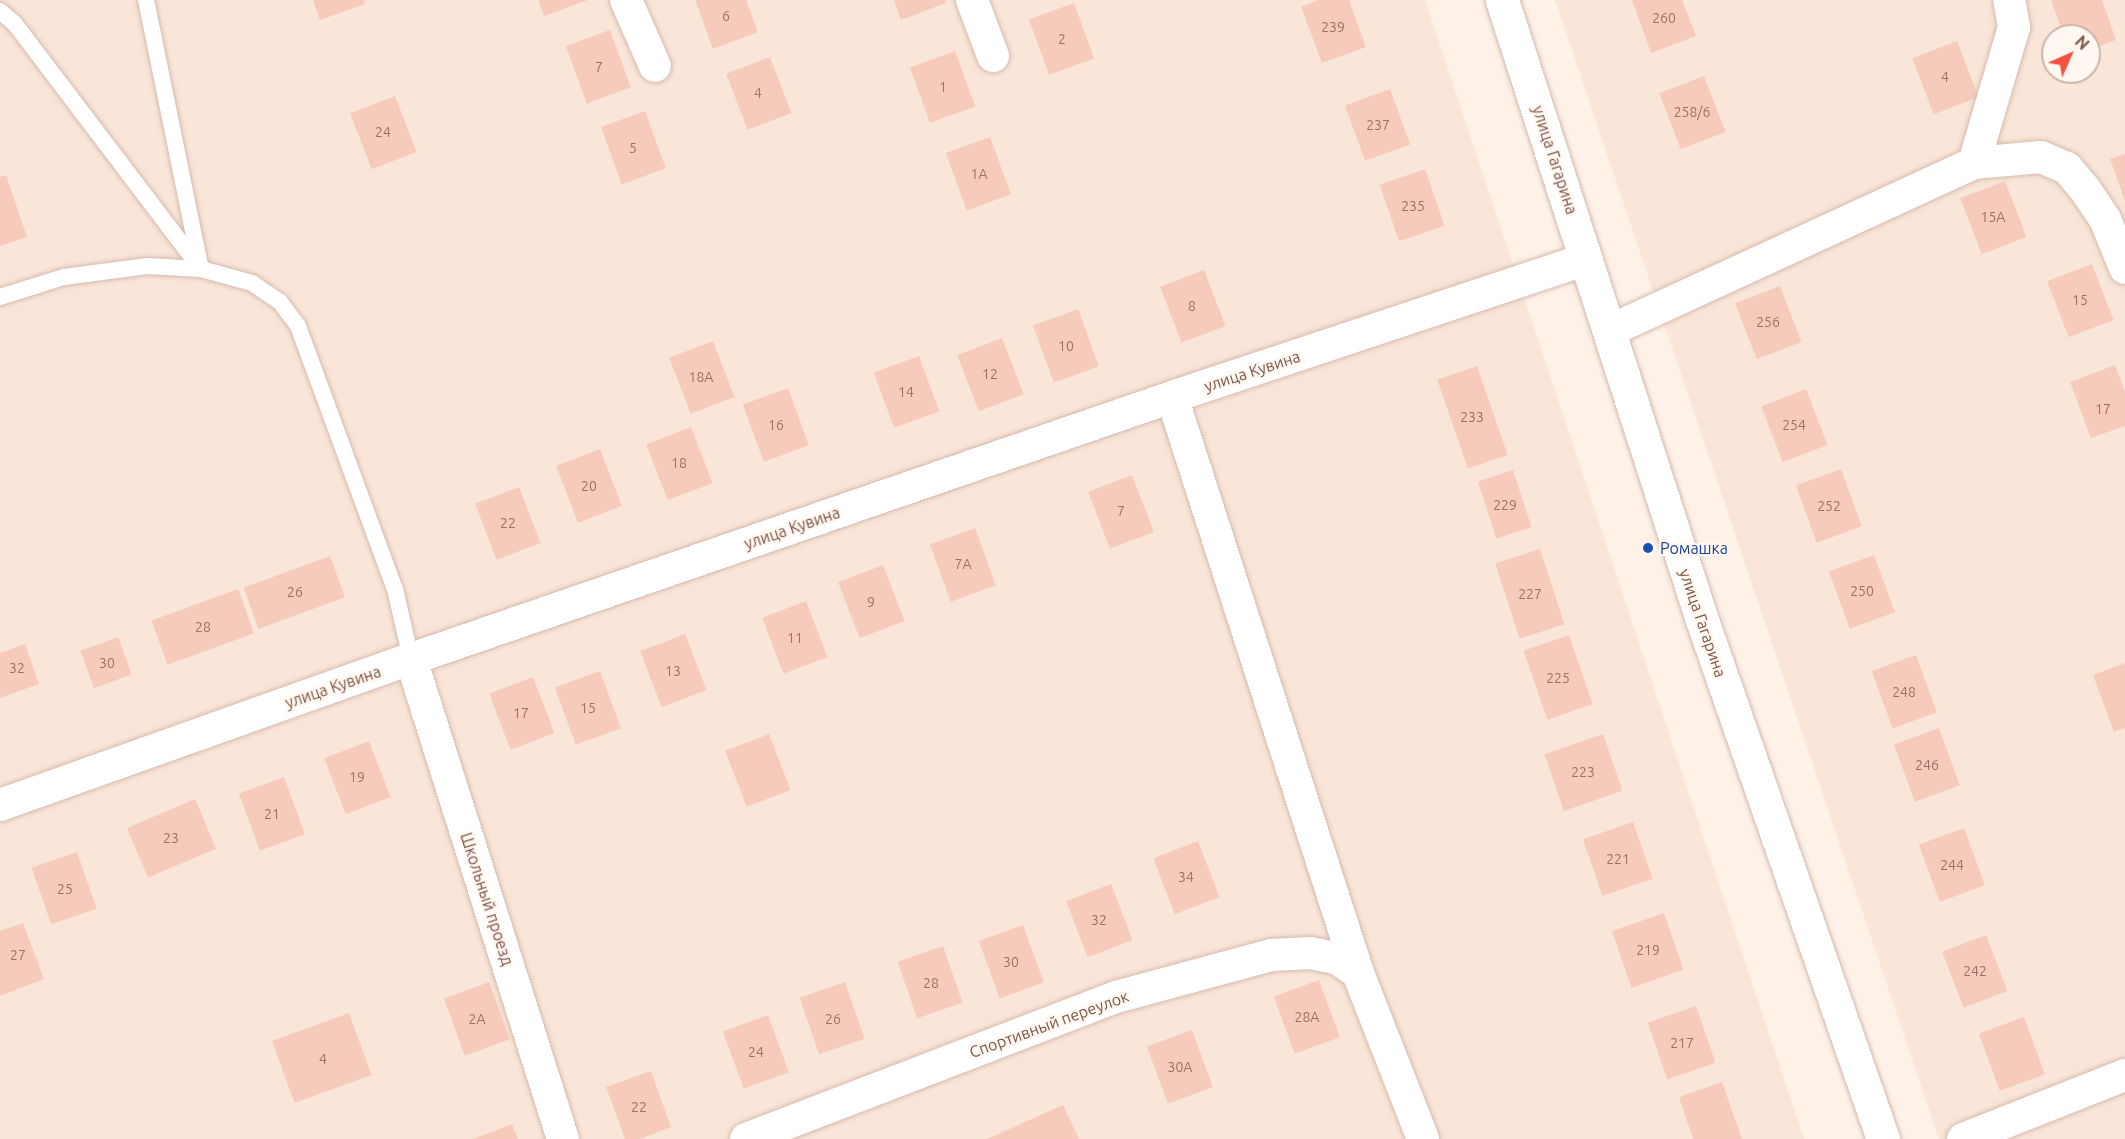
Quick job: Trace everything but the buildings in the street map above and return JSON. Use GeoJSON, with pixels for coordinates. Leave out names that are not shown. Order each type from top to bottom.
{"type":"FeatureCollection","features":[{"type":"Feature","properties":{"kind":"main road","name":"улица Гагарина"},"geometry":{"type":"LineString","coordinates":[[1502,0],[1702,620],[1883,1139]]}},
{"type":"Feature","properties":{"kind":"street"},"geometry":{"type":"LineString","coordinates":[[626,0],[655,66]]}},
{"type":"Feature","properties":{"kind":"street"},"geometry":{"type":"LineString","coordinates":[[972,0],[993,56]]}},
{"type":"Feature","properties":{"kind":"street"},"geometry":{"type":"LineString","coordinates":[[1974,163],[2014,27],[2009,0]]}},
{"type":"Feature","properties":{"kind":"street"},"geometry":{"type":"LineString","coordinates":[[1609,332],[1974,163],[2042,157],[2067,168],[2085,188],[2105,219],[2125,268]]}},
{"type":"Feature","properties":{"kind":"street","name":"улица Кувина"},"geometry":{"type":"LineString","coordinates":[[0,805],[411,659],[1172,397],[1587,259]]}},
{"type":"Feature","properties":{"kind":"street"},"geometry":{"type":"LineString","coordinates":[[1172,397],[1358,973],[1423,1139]]}},
{"type":"Feature","properties":{"kind":"street","name":"Школьный проезд"},"geometry":{"type":"LineString","coordinates":[[411,659],[563,1139]]}},
{"type":"Feature","properties":{"kind":"street","name":"Спортивный переулок"},"geometry":{"type":"LineString","coordinates":[[746,1139],[1116,997],[1272,955],[1310,953],[1336,958],[1358,973]]}},
{"type":"Feature","properties":{"kind":"street"},"geometry":{"type":"LineString","coordinates":[[1963,1139],[2125,1075]]}},
{"type":"Feature","properties":{"kind":"lane"},"geometry":{"type":"LineString","coordinates":[[146,0],[201,269]]}},
{"type":"Feature","properties":{"kind":"lane"},"geometry":{"type":"LineString","coordinates":[[0,10],[15,24],[201,269]]}},
{"type":"Feature","properties":{"kind":"lane"},"geometry":{"type":"LineString","coordinates":[[0,297],[64,277],[147,266],[201,269],[252,283],[280,302],[298,326],[395,589],[411,659]]}},
{"type":"Feature","properties":{"kind":"shaded area"},"geometry":{"type":"Polygon","coordinates":[[[0,0],[1425,0],[1804,1139],[0,1139],[0,0]]]}},
{"type":"Feature","properties":{"kind":"shaded area"},"geometry":{"type":"Polygon","coordinates":[[[1555,0],[2125,0],[2125,1139],[1939,1139],[1555,0]]]}},
{"type":"Feature","properties":{"kind":"place","name":"Ромашка"},"geometry":{"type":"Point","coordinates":[1648,548]}}]}
